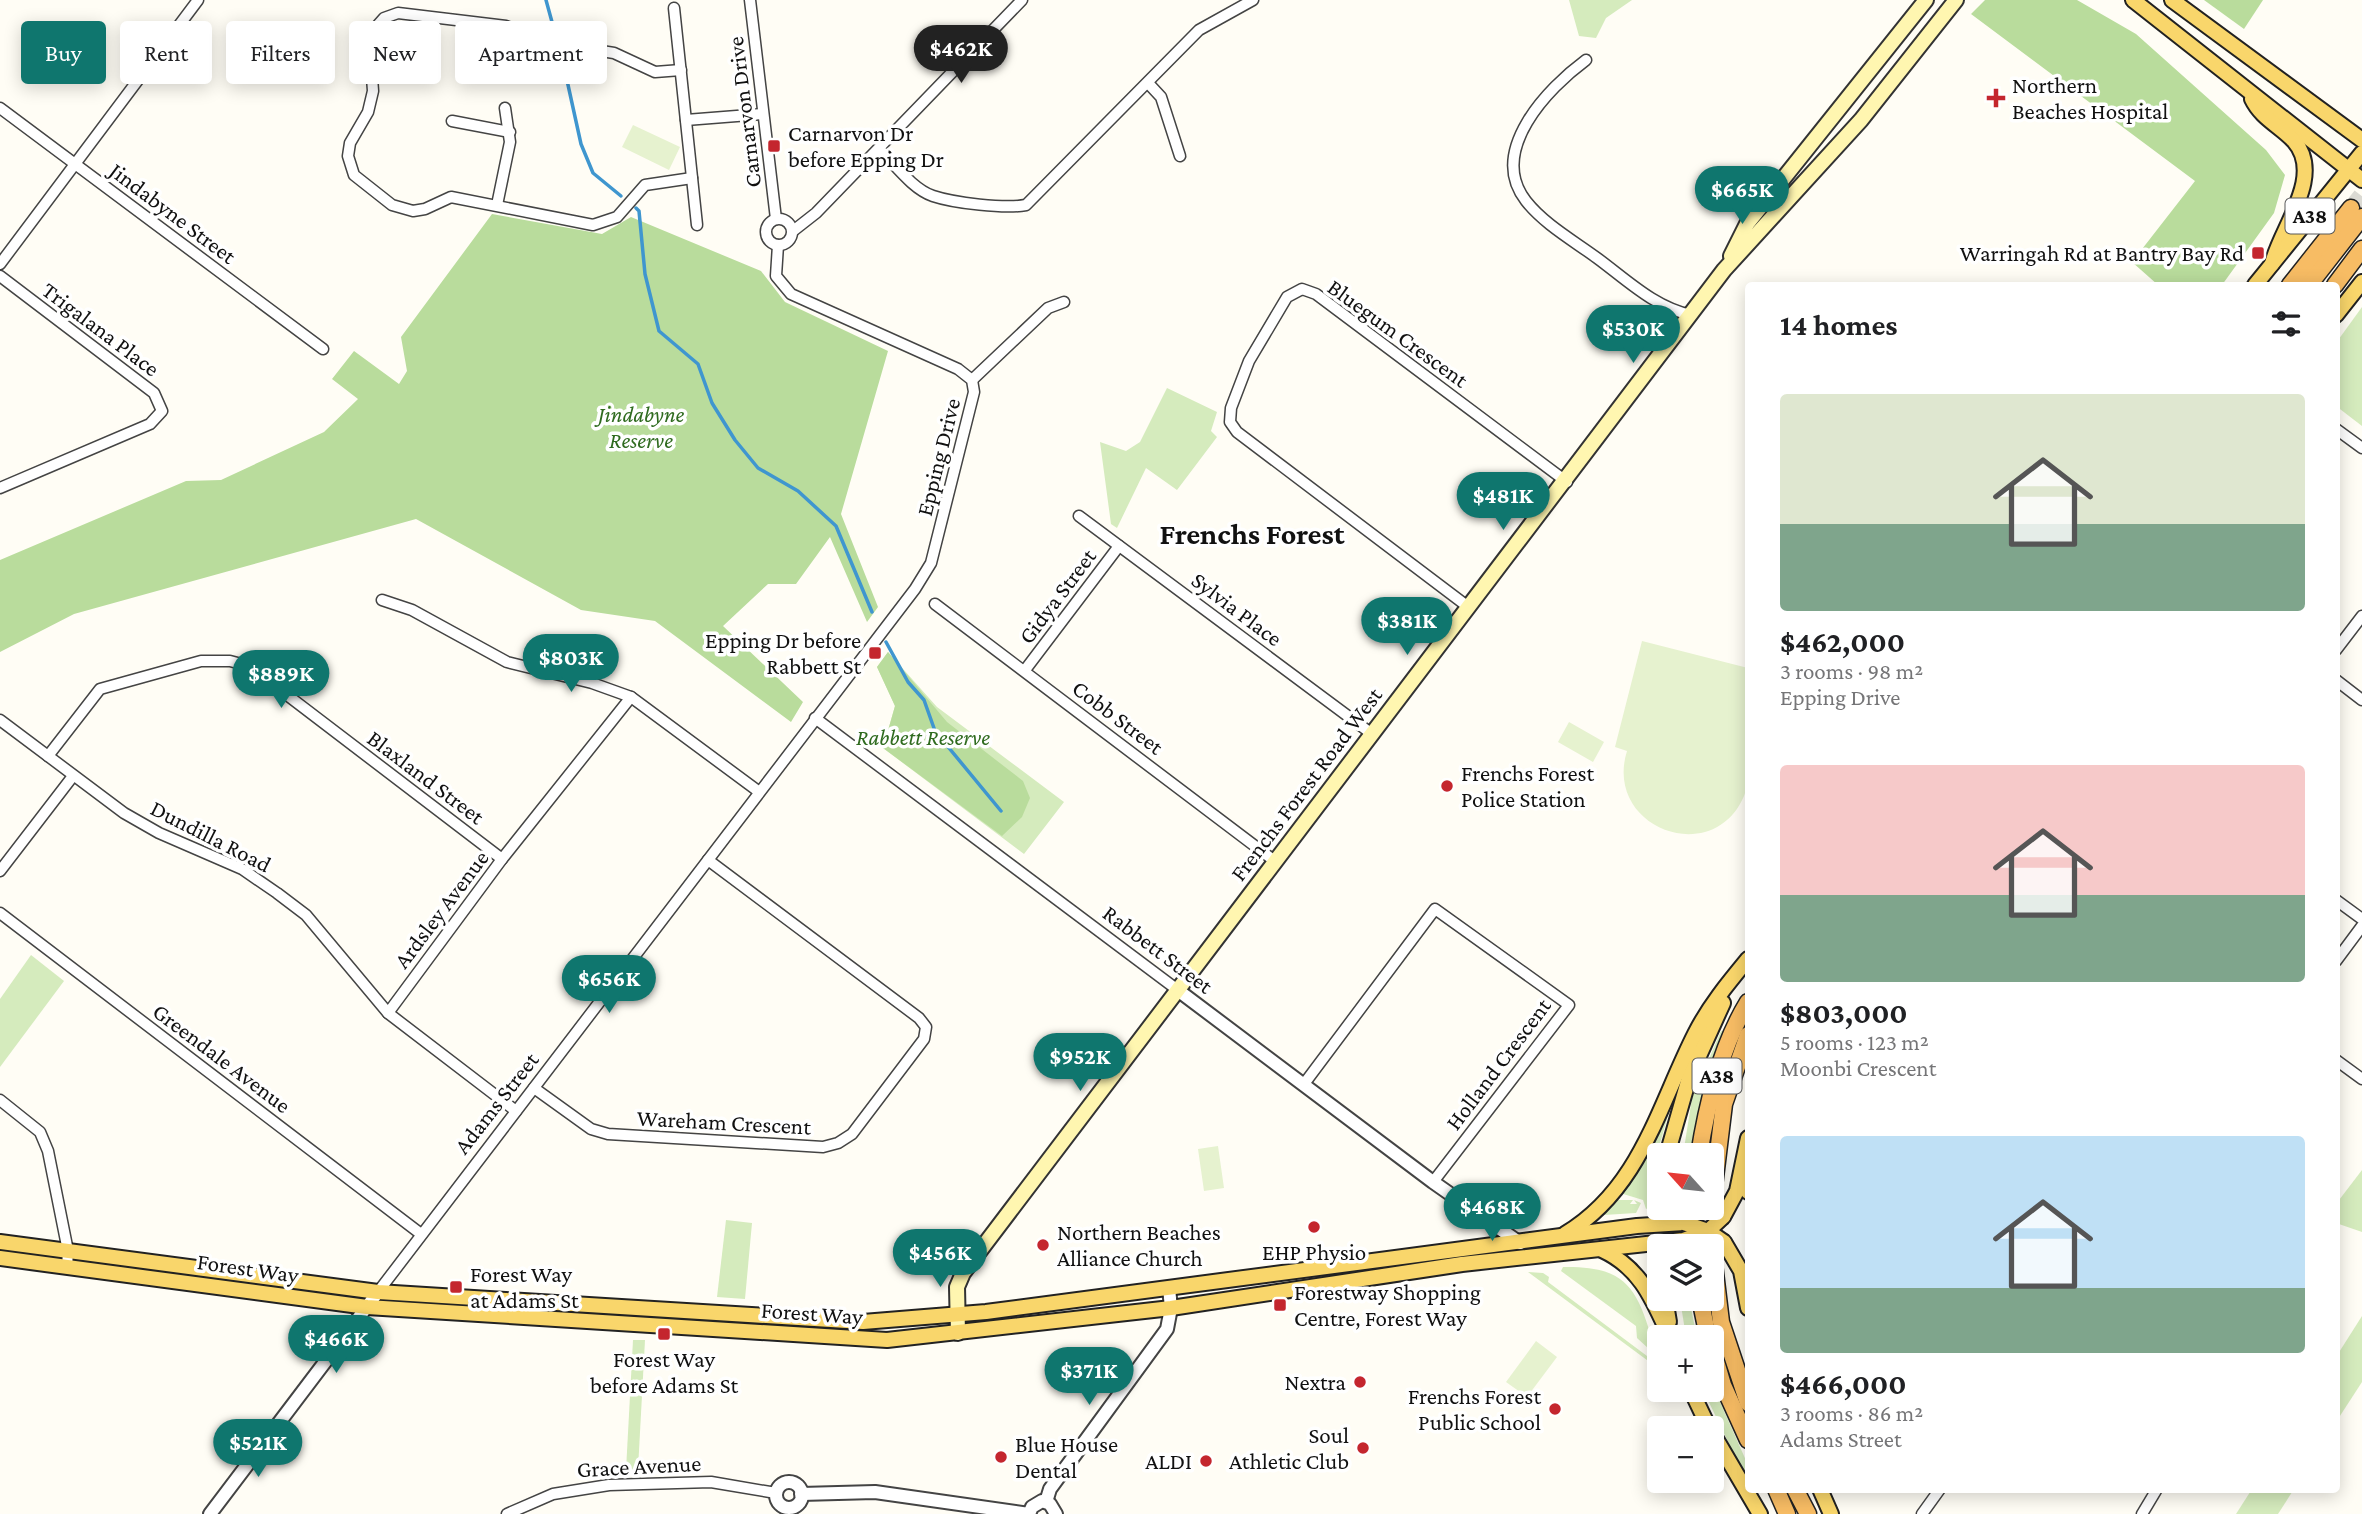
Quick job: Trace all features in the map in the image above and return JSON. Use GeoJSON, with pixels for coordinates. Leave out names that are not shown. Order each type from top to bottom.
{"type":"FeatureCollection","features":[{"type":"Feature","properties":{"kind":"highway","name":"A38"},"geometry":{"type":"LineString","coordinates":[[2293,282],[2356,212]]}},
{"type":"Feature","properties":{"kind":"highway","name":"A38"},"geometry":{"type":"LineString","coordinates":[[2311,282],[2356,212]]}},
{"type":"Feature","properties":{"kind":"highway"},"geometry":{"type":"LineString","coordinates":[[2337,282],[2362,249]]}},
{"type":"Feature","properties":{"kind":"highway","name":"A38"},"geometry":{"type":"LineString","coordinates":[[1701,1143],[1709,1101],[1725,1052],[1745,1009]]}},
{"type":"Feature","properties":{"kind":"highway","name":"A38"},"geometry":{"type":"LineString","coordinates":[[1719,1143],[1724,1104],[1745,1044]]}},
{"type":"Feature","properties":{"kind":"highway"},"geometry":{"type":"LineString","coordinates":[[1720,1311],[1745,1394]]}},
{"type":"Feature","properties":{"kind":"highway"},"geometry":{"type":"LineString","coordinates":[[1724,1387],[1745,1433]]}},
{"type":"Feature","properties":{"kind":"highway"},"geometry":{"type":"LineString","coordinates":[[1778,1493],[1787,1514]]}},
{"type":"Feature","properties":{"kind":"highway"},"geometry":{"type":"LineString","coordinates":[[1798,1493],[1808,1514]]}},
{"type":"Feature","properties":{"kind":"main road","name":"Frenchs Forest Road West"},"geometry":{"type":"LineString","coordinates":[[1724,270],[1747,224],[1926,0]]}},
{"type":"Feature","properties":{"kind":"main road","name":"Frenchs Forest Road West"},"geometry":{"type":"LineString","coordinates":[[958,1333],[957,1287],[964,1272],[1179,991],[1467,606],[1567,482],[1724,270],[1861,120],[1956,0]]}},
{"type":"Feature","properties":{"kind":"main road"},"geometry":{"type":"LineString","coordinates":[[2133,0],[2357,176]]}},
{"type":"Feature","properties":{"kind":"main road"},"geometry":{"type":"LineString","coordinates":[[2172,0],[2362,140]]}},
{"type":"Feature","properties":{"kind":"main road"},"geometry":{"type":"LineString","coordinates":[[2250,90],[2261,113],[2299,149],[2304,164],[2298,199],[2276,248],[2272,264]]}},
{"type":"Feature","properties":{"kind":"main road","name":"A38"},"geometry":{"type":"LineString","coordinates":[[2257,282],[2357,176],[2362,153]]}},
{"type":"Feature","properties":{"kind":"main road"},"geometry":{"type":"LineString","coordinates":[[2340,310],[2362,282]]}},
{"type":"Feature","properties":{"kind":"main road"},"geometry":{"type":"LineString","coordinates":[[1561,1237],[1601,1208],[1633,1166],[1652,1134],[1703,1020],[1745,964]]}},
{"type":"Feature","properties":{"kind":"main road","name":"A38"},"geometry":{"type":"LineString","coordinates":[[1670,1143],[1692,1069],[1745,965]]}},
{"type":"Feature","properties":{"kind":"main road"},"geometry":{"type":"LineString","coordinates":[[1745,1152],[1737,1191],[1723,1217],[1708,1231],[1724,1242],[1741,1271],[1745,1292]]}},
{"type":"Feature","properties":{"kind":"main road"},"geometry":{"type":"LineString","coordinates":[[1660,1220],[1660,1234]]}},
{"type":"Feature","properties":{"kind":"main road","name":"Forest Way"},"geometry":{"type":"LineString","coordinates":[[0,1242],[378,1292],[829,1321],[957,1315],[1660,1224],[1684,1223],[1708,1231]]}},
{"type":"Feature","properties":{"kind":"main road","name":"Forest Way"},"geometry":{"type":"LineString","coordinates":[[1700,1234],[1708,1231]]}},
{"type":"Feature","properties":{"kind":"main road","name":"Forest Way"},"geometry":{"type":"LineString","coordinates":[[0,1258],[367,1307],[887,1340],[1171,1308],[1380,1275],[1647,1245]]}},
{"type":"Feature","properties":{"kind":"main road"},"geometry":{"type":"LineString","coordinates":[[1601,1250],[1623,1261],[1635,1272],[1651,1295],[1665,1325]]}},
{"type":"Feature","properties":{"kind":"main road"},"geometry":{"type":"LineString","coordinates":[[1724,1454],[1745,1489]]}},
{"type":"Feature","properties":{"kind":"main road"},"geometry":{"type":"LineString","coordinates":[[1748,1493],[1760,1514]]}},
{"type":"Feature","properties":{"kind":"main road"},"geometry":{"type":"LineString","coordinates":[[1822,1493],[1831,1514]]}},
{"type":"Feature","properties":{"kind":"street"},"geometry":{"type":"LineString","coordinates":[[0,264],[198,0]]}},
{"type":"Feature","properties":{"kind":"street","name":"Carnarvon Drive"},"geometry":{"type":"LineString","coordinates":[[750,0],[776,219]]}},
{"type":"Feature","properties":{"kind":"street"},"geometry":{"type":"LineString","coordinates":[[793,231],[788,221],[776,219],[769,223],[766,232],[769,241],[778,245],[786,243],[793,231],[816,214],[1022,0]]}},
{"type":"Feature","properties":{"kind":"street"},"geometry":{"type":"LineString","coordinates":[[879,149],[919,188],[932,196],[1012,208],[1026,205],[1199,30],[1253,0]]}},
{"type":"Feature","properties":{"kind":"street"},"geometry":{"type":"LineString","coordinates":[[674,8],[697,225]]}},
{"type":"Feature","properties":{"kind":"street"},"geometry":{"type":"LineString","coordinates":[[681,70],[655,72],[614,54],[551,43],[506,26],[398,13],[384,18],[369,35],[373,91],[368,112],[350,143],[348,156],[355,175],[402,209],[425,209],[451,197],[593,225],[617,217],[645,185],[691,178]]}},
{"type":"Feature","properties":{"kind":"street"},"geometry":{"type":"LineString","coordinates":[[1586,60],[1558,80],[1533,113],[1518,148],[1515,165],[1518,187],[1539,214],[1664,308],[1691,315]]}},
{"type":"Feature","properties":{"kind":"street"},"geometry":{"type":"LineString","coordinates":[[1148,83],[1161,97],[1180,156]]}},
{"type":"Feature","properties":{"kind":"street","name":"Jindabyne Street"},"geometry":{"type":"LineString","coordinates":[[0,108],[323,349]]}},
{"type":"Feature","properties":{"kind":"street"},"geometry":{"type":"LineString","coordinates":[[497,205],[510,132],[505,108]]}},
{"type":"Feature","properties":{"kind":"street"},"geometry":{"type":"LineString","coordinates":[[686,120],[762,114]]}},
{"type":"Feature","properties":{"kind":"street"},"geometry":{"type":"LineString","coordinates":[[452,121],[510,132]]}},
{"type":"Feature","properties":{"kind":"street","name":"Epping Drive"},"geometry":{"type":"LineString","coordinates":[[778,245],[776,276],[791,294],[958,369],[972,380],[974,392],[931,562],[915,589],[815,718]]}},
{"type":"Feature","properties":{"kind":"street","name":"Trigalana Place"},"geometry":{"type":"LineString","coordinates":[[0,276],[154,393],[162,411],[150,424],[0,488]]}},
{"type":"Feature","properties":{"kind":"street","name":"Bluegum Crescent"},"geometry":{"type":"LineString","coordinates":[[1467,606],[1237,432],[1230,422],[1231,408],[1249,361],[1287,297],[1302,289],[1316,294],[1567,482]]}},
{"type":"Feature","properties":{"kind":"street"},"geometry":{"type":"LineString","coordinates":[[972,380],[1048,308],[1064,302]]}},
{"type":"Feature","properties":{"kind":"street"},"geometry":{"type":"LineString","coordinates":[[2340,432],[2362,448]]}},
{"type":"Feature","properties":{"kind":"street","name":"Sylvia Place"},"geometry":{"type":"LineString","coordinates":[[1079,516],[1372,734]]}},
{"type":"Feature","properties":{"kind":"street","name":"Gidya Street"},"geometry":{"type":"LineString","coordinates":[[1025,670],[1119,546]]}},
{"type":"Feature","properties":{"kind":"street"},"geometry":{"type":"LineString","coordinates":[[382,600],[412,610],[507,662],[592,683],[631,697],[758,792]]}},
{"type":"Feature","properties":{"kind":"street","name":"Cobb Street"},"geometry":{"type":"LineString","coordinates":[[935,604],[1276,862]]}},
{"type":"Feature","properties":{"kind":"street"},"geometry":{"type":"LineString","coordinates":[[2340,645],[2362,616]]}},
{"type":"Feature","properties":{"kind":"street","name":"Blaxland Street"},"geometry":{"type":"LineString","coordinates":[[47,755],[100,689],[201,661],[230,661],[249,666],[502,859]]}},
{"type":"Feature","properties":{"kind":"street"},"geometry":{"type":"LineString","coordinates":[[2340,684],[2362,700]]}},
{"type":"Feature","properties":{"kind":"street","name":"Ardsley Avenue"},"geometry":{"type":"LineString","coordinates":[[388,1013],[502,859],[631,697]]}},
{"type":"Feature","properties":{"kind":"street","name":"Adams Street"},"geometry":{"type":"LineString","coordinates":[[210,1514],[815,718]]}},
{"type":"Feature","properties":{"kind":"street","name":"Rabbett Street"},"geometry":{"type":"LineString","coordinates":[[815,718],[1433,1182],[1520,1243]]}},
{"type":"Feature","properties":{"kind":"street","name":"Dundilla Road"},"geometry":{"type":"LineString","coordinates":[[0,720],[124,813],[159,833],[242,869],[287,900],[306,915],[328,939],[388,1013],[516,1111]]}},
{"type":"Feature","properties":{"kind":"street"},"geometry":{"type":"LineString","coordinates":[[0,870],[74,776]]}},
{"type":"Feature","properties":{"kind":"street","name":"Wareham Crescent"},"geometry":{"type":"LineString","coordinates":[[534,1088],[592,1129],[608,1134],[823,1147],[838,1143],[852,1134],[923,1039],[926,1027],[919,1018],[708,860]]}},
{"type":"Feature","properties":{"kind":"street"},"geometry":{"type":"LineString","coordinates":[[2340,903],[2362,919]]}},
{"type":"Feature","properties":{"kind":"street","name":"Holland Crescent"},"geometry":{"type":"LineString","coordinates":[[1304,1084],[1436,909],[1569,1005],[1433,1182]]}},
{"type":"Feature","properties":{"kind":"street","name":"Greendale Avenue"},"geometry":{"type":"LineString","coordinates":[[0,913],[421,1234]]}},
{"type":"Feature","properties":{"kind":"street"},"geometry":{"type":"LineString","coordinates":[[2340,956],[2362,926]]}},
{"type":"Feature","properties":{"kind":"street"},"geometry":{"type":"LineString","coordinates":[[2340,1063],[2362,1079]]}},
{"type":"Feature","properties":{"kind":"street"},"geometry":{"type":"LineString","coordinates":[[0,1100],[40,1132],[48,1151],[68,1251],[67,1267]]}},
{"type":"Feature","properties":{"kind":"street"},"geometry":{"type":"LineString","coordinates":[[1046,1502],[1050,1489],[1167,1329],[1171,1308],[1169,1288]]}},
{"type":"Feature","properties":{"kind":"street","name":"Grace Avenue"},"geometry":{"type":"LineString","coordinates":[[507,1514],[553,1494],[609,1485],[712,1482],[776,1493]]}},
{"type":"Feature","properties":{"kind":"street"},"geometry":{"type":"LineString","coordinates":[[787,1482],[796,1484],[801,1493],[798,1503],[785,1510],[776,1493],[780,1486],[787,1482]]}},
{"type":"Feature","properties":{"kind":"street"},"geometry":{"type":"LineString","coordinates":[[801,1493],[875,1492],[1029,1514],[1035,1504],[1046,1502]]}},
{"type":"Feature","properties":{"kind":"street"},"geometry":{"type":"LineString","coordinates":[[1922,1514],[1937,1493]]}},
{"type":"Feature","properties":{"kind":"street"},"geometry":{"type":"LineString","coordinates":[[2142,1514],[2155,1493]]}},
{"type":"Feature","properties":{"kind":"street"},"geometry":{"type":"LineString","coordinates":[[1046,1502],[1056,1514]]}},
{"type":"Feature","properties":{"kind":"green space"},"geometry":{"type":"Polygon","coordinates":[[[1569,0],[1632,0],[1606,18],[1596,38],[1579,36],[1569,0]]]}},
{"type":"Feature","properties":{"kind":"green space"},"geometry":{"type":"Polygon","coordinates":[[[1985,0],[2077,0],[2136,34],[2266,150],[2285,175],[2274,213],[2224,282],[2155,282],[2132,262],[2195,181],[1971,14],[1985,0]]]}},
{"type":"Feature","properties":{"kind":"green space"},"geometry":{"type":"Polygon","coordinates":[[[2204,0],[2263,0],[2244,29],[2204,0]]]}},
{"type":"Feature","properties":{"kind":"green space"},"geometry":{"type":"Polygon","coordinates":[[[633,125],[680,147],[669,170],[622,147],[633,125]]]}},
{"type":"Feature","properties":{"kind":"green space","name":"Jindabyne Reserve"},"geometry":{"type":"Polygon","coordinates":[[[492,214],[602,234],[631,217],[761,271],[785,302],[888,351],[841,514],[878,607],[867,622],[830,537],[796,584],[768,584],[723,626],[803,702],[791,722],[655,621],[581,610],[416,519],[74,614],[0,652],[0,560],[186,481],[221,480],[324,432],[358,399],[332,379],[354,351],[399,384],[407,371],[401,337],[492,214]]]}},
{"type":"Feature","properties":{"kind":"green space"},"geometry":{"type":"Polygon","coordinates":[[[2362,307],[2362,426],[2340,409],[2340,337],[2362,307]]]}},
{"type":"Feature","properties":{"kind":"green space"},"geometry":{"type":"Polygon","coordinates":[[[1167,388],[1217,412],[1211,431],[1217,437],[1177,490],[1146,468],[1117,528],[1111,524],[1100,442],[1126,451],[1140,442],[1167,388]]]}},
{"type":"Feature","properties":{"kind":"green space"},"geometry":{"type":"Polygon","coordinates":[[[1642,641],[1745,667],[1745,792],[1729,818],[1709,831],[1687,834],[1665,830],[1645,818],[1631,801],[1624,778],[1627,751],[1615,747],[1642,641]]]}},
{"type":"Feature","properties":{"kind":"green space","name":"Rabbett Reserve"},"geometry":{"type":"Polygon","coordinates":[[[888,652],[937,707],[1064,802],[1024,854],[883,748],[895,706],[877,667],[888,652]]]}},
{"type":"Feature","properties":{"kind":"green space","name":"Rabbett Reserve"},"geometry":{"type":"Polygon","coordinates":[[[888,652],[947,722],[1023,781],[1030,798],[1022,817],[1002,836],[883,748],[895,706],[877,667],[888,652]]]}},
{"type":"Feature","properties":{"kind":"green space"},"geometry":{"type":"Polygon","coordinates":[[[1569,722],[1604,742],[1593,762],[1558,742],[1569,722]]]}},
{"type":"Feature","properties":{"kind":"green space"},"geometry":{"type":"Polygon","coordinates":[[[31,955],[64,981],[0,1067],[0,999],[31,955]]]}},
{"type":"Feature","properties":{"kind":"green space"},"geometry":{"type":"Polygon","coordinates":[[[1721,1031],[1726,1032],[1700,1107],[1693,1143],[1685,1143],[1692,1098],[1721,1031]]]}},
{"type":"Feature","properties":{"kind":"green space"},"geometry":{"type":"Polygon","coordinates":[[[1672,1102],[1660,1143],[1649,1143],[1672,1102]]]}},
{"type":"Feature","properties":{"kind":"green space"},"geometry":{"type":"Polygon","coordinates":[[[1218,1146],[1224,1188],[1204,1191],[1198,1149],[1218,1146]]]}},
{"type":"Feature","properties":{"kind":"green space"},"geometry":{"type":"Polygon","coordinates":[[[1647,1146],[1647,1208],[1643,1200],[1620,1193],[1647,1146]]]}},
{"type":"Feature","properties":{"kind":"green space"},"geometry":{"type":"Polygon","coordinates":[[[2362,1170],[2362,1232],[2340,1224],[2340,1199],[2362,1170]]]}},
{"type":"Feature","properties":{"kind":"green space"},"geometry":{"type":"Polygon","coordinates":[[[1614,1200],[1633,1200],[1630,1204],[1637,1204],[1634,1200],[1641,1203],[1636,1213],[1604,1215],[1614,1200]]]}},
{"type":"Feature","properties":{"kind":"green space"},"geometry":{"type":"Polygon","coordinates":[[[726,1220],[752,1223],[745,1299],[717,1297],[726,1220]]]}},
{"type":"Feature","properties":{"kind":"green space"},"geometry":{"type":"Polygon","coordinates":[[[1563,1267],[1601,1270],[1625,1283],[1634,1294],[1647,1323],[1647,1347],[1637,1338],[1636,1326],[1561,1271],[1563,1267]]]}},
{"type":"Feature","properties":{"kind":"green space"},"geometry":{"type":"Polygon","coordinates":[[[1528,1272],[1543,1273],[1549,1277],[1548,1282],[1647,1356],[1647,1360],[1528,1272]]]}},
{"type":"Feature","properties":{"kind":"green space"},"geometry":{"type":"Polygon","coordinates":[[[1682,1311],[1692,1311],[1694,1325],[1684,1325],[1682,1311]]]}},
{"type":"Feature","properties":{"kind":"green space"},"geometry":{"type":"Polygon","coordinates":[[[2362,1316],[2362,1382],[2340,1416],[2340,1351],[2362,1316]]]}},
{"type":"Feature","properties":{"kind":"green space"},"geometry":{"type":"Polygon","coordinates":[[[633,1340],[645,1340],[638,1469],[626,1470],[633,1340]]]}},
{"type":"Feature","properties":{"kind":"green space"},"geometry":{"type":"Polygon","coordinates":[[[1536,1341],[1557,1357],[1527,1397],[1506,1382],[1536,1341]]]}},
{"type":"Feature","properties":{"kind":"green space"},"geometry":{"type":"Polygon","coordinates":[[[1709,1402],[1720,1402],[1745,1458],[1745,1477],[1724,1433],[1724,1416],[1716,1416],[1709,1402]]]}},
{"type":"Feature","properties":{"kind":"green space"},"geometry":{"type":"Polygon","coordinates":[[[2249,1493],[2291,1493],[2278,1514],[2236,1514],[2249,1493]]]}},
{"type":"Feature","properties":{"kind":"waterway"},"geometry":{"type":"LineString","coordinates":[[546,0],[552,21]]}},
{"type":"Feature","properties":{"kind":"waterway"},"geometry":{"type":"LineString","coordinates":[[568,84],[581,144],[593,173],[621,196]]}},
{"type":"Feature","properties":{"kind":"waterway"},"geometry":{"type":"LineString","coordinates":[[636,208],[639,211],[645,274],[659,331],[698,364],[712,403],[735,440],[758,468],[798,491],[836,526],[872,612]]}},
{"type":"Feature","properties":{"kind":"waterway"},"geometry":{"type":"LineString","coordinates":[[886,642],[908,682],[924,700],[935,731],[1001,811]]}},
{"type":"Feature","properties":{"kind":"tunnel"},"geometry":{"type":"LineString","coordinates":[[2351,208],[2362,194]]}},
{"type":"Feature","properties":{"kind":"tunnel"},"geometry":{"type":"LineString","coordinates":[[1695,1220],[1695,1234]]}},
{"type":"Feature","properties":{"kind":"tunnel"},"geometry":{"type":"LineString","coordinates":[[1712,1220],[1713,1234]]}},
{"type":"Feature","properties":{"kind":"place","name":"Northern Beaches Hospital"},"geometry":{"type":"Point","coordinates":[1996,98]}},
{"type":"Feature","properties":{"kind":"place","name":"Carnarvon Dr before Epping Dr"},"geometry":{"type":"Point","coordinates":[774,146]}},
{"type":"Feature","properties":{"kind":"place","name":"Warringah Rd at Bantry Bay Rd"},"geometry":{"type":"Point","coordinates":[2258,253]}},
{"type":"Feature","properties":{"kind":"place","name":"Epping Dr before Rabbett St"},"geometry":{"type":"Point","coordinates":[875,653]}},
{"type":"Feature","properties":{"kind":"place","name":"Frenchs Forest Police Station"},"geometry":{"type":"Point","coordinates":[1447,786]}},
{"type":"Feature","properties":{"kind":"place","name":"EHP Physio"},"geometry":{"type":"Point","coordinates":[1314,1227]}},
{"type":"Feature","properties":{"kind":"place","name":"Northern Beaches Alliance Church"},"geometry":{"type":"Point","coordinates":[1043,1245]}},
{"type":"Feature","properties":{"kind":"place","name":"Forest Way at Adams St"},"geometry":{"type":"Point","coordinates":[456,1287]}},
{"type":"Feature","properties":{"kind":"place","name":"Forestway Shopping Centre, Forest Way"},"geometry":{"type":"Point","coordinates":[1280,1305]}},
{"type":"Feature","properties":{"kind":"place","name":"Forest Way before Adams St"},"geometry":{"type":"Point","coordinates":[664,1334]}},
{"type":"Feature","properties":{"kind":"place","name":"Nextra"},"geometry":{"type":"Point","coordinates":[1360,1382]}},
{"type":"Feature","properties":{"kind":"place","name":"Frenchs Forest Public School"},"geometry":{"type":"Point","coordinates":[1555,1409]}},
{"type":"Feature","properties":{"kind":"place","name":"Soul Athletic Club"},"geometry":{"type":"Point","coordinates":[1363,1448]}},
{"type":"Feature","properties":{"kind":"place","name":"Blue House Dental"},"geometry":{"type":"Point","coordinates":[1001,1457]}},
{"type":"Feature","properties":{"kind":"place","name":"ALDI"},"geometry":{"type":"Point","coordinates":[1206,1461]}},
{"type":"Feature","properties":{"kind":"district","name":"Frenchs Forest"},"geometry":{"type":"Point","coordinates":[1252,534]}}]}
